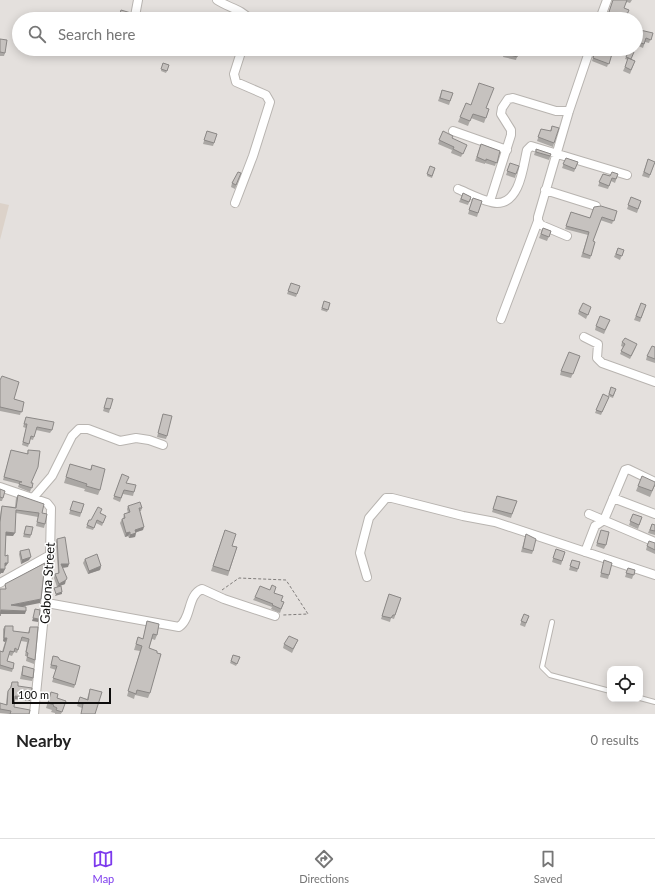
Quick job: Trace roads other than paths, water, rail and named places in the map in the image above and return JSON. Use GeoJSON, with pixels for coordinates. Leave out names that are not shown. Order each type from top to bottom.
{"type":"FeatureCollection","features":[{"type":"Feature","properties":{"kind":"street"},"geometry":{"type":"LineString","coordinates":[[136,12],[138,0]]}},
{"type":"Feature","properties":{"kind":"street"},"geometry":{"type":"LineString","coordinates":[[217,0],[226,6],[241,12]]}},
{"type":"Feature","properties":{"kind":"street"},"geometry":{"type":"LineString","coordinates":[[603,12],[607,0]]}},
{"type":"Feature","properties":{"kind":"street"},"geometry":{"type":"LineString","coordinates":[[235,203],[253,156],[270,102],[266,95],[236,82],[234,74],[240,56]]}},
{"type":"Feature","properties":{"kind":"street"},"geometry":{"type":"LineString","coordinates":[[501,318],[538,221],[556,152],[588,56]]}},
{"type":"Feature","properties":{"kind":"street"},"geometry":{"type":"LineString","coordinates":[[490,201],[507,150],[511,130],[501,114],[502,108],[508,99],[513,98],[556,112],[564,112],[569,110]]}},
{"type":"Feature","properties":{"kind":"street"},"geometry":{"type":"LineString","coordinates":[[453,131],[507,150]]}},
{"type":"Feature","properties":{"kind":"street"},"geometry":{"type":"LineString","coordinates":[[458,189],[490,201],[502,202],[513,196],[527,150],[531,146],[556,152],[627,175]]}},
{"type":"Feature","properties":{"kind":"street"},"geometry":{"type":"LineString","coordinates":[[545,190],[596,206]]}},
{"type":"Feature","properties":{"kind":"street"},"geometry":{"type":"LineString","coordinates":[[538,221],[541,225],[567,236]]}},
{"type":"Feature","properties":{"kind":"street"},"geometry":{"type":"LineString","coordinates":[[584,337],[598,344],[598,358],[602,363],[655,382]]}},
{"type":"Feature","properties":{"kind":"street"},"geometry":{"type":"LineString","coordinates":[[33,498],[52,476],[72,436],[79,429],[88,430],[120,441],[136,438],[149,440],[163,445]]}},
{"type":"Feature","properties":{"kind":"street"},"geometry":{"type":"LineString","coordinates":[[585,552],[595,526],[604,520],[625,470],[628,469],[655,482]]}},
{"type":"Feature","properties":{"kind":"street","name":"Gabona Street"},"geometry":{"type":"LineString","coordinates":[[0,487],[33,498],[50,506],[50,555],[34,714]]}},
{"type":"Feature","properties":{"kind":"street"},"geometry":{"type":"LineString","coordinates":[[367,577],[360,552],[369,518],[386,498],[392,498],[462,516],[495,522],[655,575]]}},
{"type":"Feature","properties":{"kind":"street"},"geometry":{"type":"LineString","coordinates":[[613,498],[655,514]]}},
{"type":"Feature","properties":{"kind":"street"},"geometry":{"type":"LineString","coordinates":[[589,514],[655,542]]}},
{"type":"Feature","properties":{"kind":"street"},"geometry":{"type":"LineString","coordinates":[[0,583],[50,555]]}},
{"type":"Feature","properties":{"kind":"street"},"geometry":{"type":"LineString","coordinates":[[46,602],[176,627],[182,625],[186,619],[194,595],[197,591],[207,590],[275,616]]}},
{"type":"Feature","properties":{"kind":"lane"},"geometry":{"type":"LineString","coordinates":[[552,622],[542,667],[546,672],[550,675],[607,690]]}},
{"type":"Feature","properties":{"kind":"lane"},"geometry":{"type":"LineString","coordinates":[[643,699],[655,702]]}}]}
